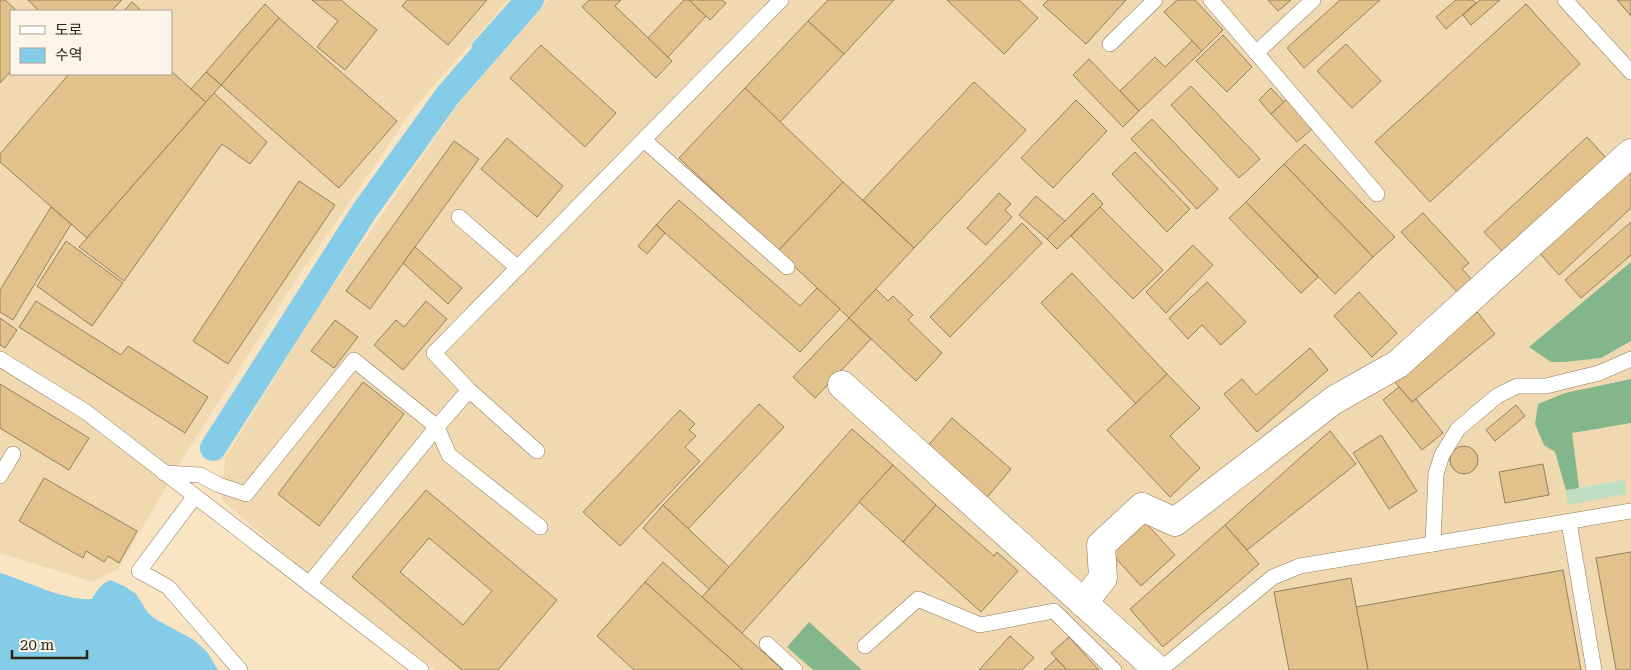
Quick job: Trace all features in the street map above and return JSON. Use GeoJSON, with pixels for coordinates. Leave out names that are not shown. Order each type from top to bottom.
{"type":"FeatureCollection","features":[{"type":"Feature","properties":{"kind":"street"},"geometry":{"type":"LineString","coordinates":[[1083,603],[1103,578],[1101,545],[1142,506],[1176,522],[1334,400],[1398,364],[1631,153]]}},
{"type":"Feature","properties":{"kind":"street"},"geometry":{"type":"LineString","coordinates":[[842,385],[1159,670]]}},
{"type":"Feature","properties":{"kind":"lane"},"geometry":{"type":"LineString","coordinates":[[537,451],[469,390],[434,353],[781,0]]}},
{"type":"Feature","properties":{"kind":"lane"},"geometry":{"type":"LineString","coordinates":[[1110,44],[1154,0]]}},
{"type":"Feature","properties":{"kind":"lane"},"geometry":{"type":"LineString","coordinates":[[1211,0],[1377,194]]}},
{"type":"Feature","properties":{"kind":"lane"},"geometry":{"type":"LineString","coordinates":[[1256,52],[1313,0]]}},
{"type":"Feature","properties":{"kind":"lane"},"geometry":{"type":"LineString","coordinates":[[1565,0],[1631,72]]}},
{"type":"Feature","properties":{"kind":"lane"},"geometry":{"type":"LineString","coordinates":[[644,140],[787,267]]}},
{"type":"Feature","properties":{"kind":"lane"},"geometry":{"type":"LineString","coordinates":[[459,217],[518,268]]}},
{"type":"Feature","properties":{"kind":"lane"},"geometry":{"type":"LineString","coordinates":[[0,359],[86,412],[421,670]]}},
{"type":"Feature","properties":{"kind":"lane"},"geometry":{"type":"LineString","coordinates":[[1433,544],[1436,474],[1442,455],[1458,429],[1498,396],[1517,386],[1546,386],[1599,373],[1631,359]]}},
{"type":"Feature","properties":{"kind":"lane"},"geometry":{"type":"LineString","coordinates":[[164,472],[200,475],[220,485],[246,494],[354,360],[437,427],[449,456],[540,527]]}},
{"type":"Feature","properties":{"kind":"lane"},"geometry":{"type":"LineString","coordinates":[[309,584],[469,390]]}},
{"type":"Feature","properties":{"kind":"lane"},"geometry":{"type":"LineString","coordinates":[[0,476],[13,454]]}},
{"type":"Feature","properties":{"kind":"lane"},"geometry":{"type":"LineString","coordinates":[[195,496],[139,571],[168,587],[240,670]]}},
{"type":"Feature","properties":{"kind":"lane"},"geometry":{"type":"LineString","coordinates":[[1159,670],[1273,577],[1300,566],[1631,511]]}},
{"type":"Feature","properties":{"kind":"lane"},"geometry":{"type":"LineString","coordinates":[[1569,522],[1594,670]]}},
{"type":"Feature","properties":{"kind":"lane"},"geometry":{"type":"LineString","coordinates":[[865,646],[918,599],[980,625],[1054,611],[1114,670]]}},
{"type":"Feature","properties":{"kind":"lane"},"geometry":{"type":"LineString","coordinates":[[767,644],[796,670]]}},
{"type":"Feature","properties":{"kind":"shaded area"},"geometry":{"type":"Polygon","coordinates":[[[0,0],[508,0],[411,112],[290,289],[183,458],[118,569],[93,582],[0,553],[0,0]]]}},
{"type":"Feature","properties":{"kind":"shaded area"},"geometry":{"type":"Polygon","coordinates":[[[549,0],[1631,0],[1631,670],[434,670],[298,566],[222,500],[225,458],[319,306],[459,103],[549,0]]]}},
{"type":"Feature","properties":{"kind":"green space"},"geometry":{"type":"Polygon","coordinates":[[[1631,262],[1631,341],[1601,358],[1565,362],[1551,362],[1529,347],[1631,262]]]}},
{"type":"Feature","properties":{"kind":"green space"},"geometry":{"type":"Polygon","coordinates":[[[1631,379],[1631,423],[1572,433],[1579,488],[1566,490],[1555,452],[1544,445],[1535,424],[1538,404],[1565,393],[1631,379]]]}},
{"type":"Feature","properties":{"kind":"green space"},"geometry":{"type":"Polygon","coordinates":[[[1624,480],[1626,494],[1568,505],[1566,490],[1624,480]]]}},
{"type":"Feature","properties":{"kind":"green space"},"geometry":{"type":"Polygon","coordinates":[[[809,622],[862,670],[813,670],[787,647],[809,622]]]}},
{"type":"Feature","properties":{"kind":"water"},"geometry":{"type":"Polygon","coordinates":[[[511,0],[545,0],[486,67],[471,45],[511,0]]]}},
{"type":"Feature","properties":{"kind":"water"},"geometry":{"type":"Polygon","coordinates":[[[0,573],[58,594],[81,599],[92,599],[104,583],[110,580],[124,586],[136,594],[148,613],[157,620],[194,640],[207,652],[218,670],[0,670],[0,573]]]}},
{"type":"Feature","properties":{"kind":"building"},"geometry":{"type":"Polygon","coordinates":[[[0,0],[5,0],[16,10],[10,10],[10,72],[0,83],[0,0]]]}},
{"type":"Feature","properties":{"kind":"building"},"geometry":{"type":"Polygon","coordinates":[[[28,0],[122,0],[112,10],[38,10],[28,0]]]}},
{"type":"Feature","properties":{"kind":"building"},"geometry":{"type":"Polygon","coordinates":[[[312,0],[341,0],[377,30],[345,70],[317,47],[338,21],[312,0]]]}},
{"type":"Feature","properties":{"kind":"building"},"geometry":{"type":"Polygon","coordinates":[[[407,0],[487,0],[448,45],[402,6],[407,0]]]}},
{"type":"Feature","properties":{"kind":"building"},"geometry":{"type":"Polygon","coordinates":[[[589,0],[621,0],[615,6],[672,61],[656,78],[582,7],[589,0]]]}},
{"type":"Feature","properties":{"kind":"building"},"geometry":{"type":"Polygon","coordinates":[[[684,0],[689,0],[706,16],[668,57],[648,38],[684,0]]]}},
{"type":"Feature","properties":{"kind":"building"},"geometry":{"type":"Polygon","coordinates":[[[689,0],[722,0],[726,3],[710,20],[689,0]]]}},
{"type":"Feature","properties":{"kind":"building"},"geometry":{"type":"Polygon","coordinates":[[[828,0],[894,0],[844,54],[808,21],[828,0]]]}},
{"type":"Feature","properties":{"kind":"building"},"geometry":{"type":"Polygon","coordinates":[[[947,0],[1019,0],[1038,18],[1004,54],[947,0]]]}},
{"type":"Feature","properties":{"kind":"building"},"geometry":{"type":"Polygon","coordinates":[[[1048,0],[1126,0],[1086,44],[1043,5],[1048,0]]]}},
{"type":"Feature","properties":{"kind":"building"},"geometry":{"type":"Polygon","coordinates":[[[1177,0],[1195,0],[1223,30],[1202,51],[1164,12],[1177,0]]]}},
{"type":"Feature","properties":{"kind":"building"},"geometry":{"type":"Polygon","coordinates":[[[1268,0],[1291,0],[1278,11],[1268,0]]]}},
{"type":"Feature","properties":{"kind":"building"},"geometry":{"type":"Polygon","coordinates":[[[1340,0],[1380,0],[1304,68],[1287,48],[1340,0]]]}},
{"type":"Feature","properties":{"kind":"building"},"geometry":{"type":"Polygon","coordinates":[[[1456,0],[1473,0],[1476,3],[1446,29],[1436,17],[1456,0]]]}},
{"type":"Feature","properties":{"kind":"building"},"geometry":{"type":"Polygon","coordinates":[[[1480,0],[1500,0],[1471,25],[1463,15],[1480,0]]]}},
{"type":"Feature","properties":{"kind":"building"},"geometry":{"type":"Polygon","coordinates":[[[1617,0],[1631,0],[1631,16],[1617,0]]]}},
{"type":"Feature","properties":{"kind":"building"},"geometry":{"type":"Polygon","coordinates":[[[132,2],[141,10],[125,10],[132,2]]]}},
{"type":"Feature","properties":{"kind":"building"},"geometry":{"type":"Polygon","coordinates":[[[265,4],[279,18],[221,85],[206,72],[265,4]]]}},
{"type":"Feature","properties":{"kind":"building"},"geometry":{"type":"Polygon","coordinates":[[[1526,4],[1580,64],[1430,202],[1375,142],[1526,4]]]}},
{"type":"Feature","properties":{"kind":"building"},"geometry":{"type":"Polygon","coordinates":[[[279,18],[397,121],[339,188],[221,85],[279,18]]]}},
{"type":"Feature","properties":{"kind":"building"},"geometry":{"type":"Polygon","coordinates":[[[808,21],[844,54],[780,122],[745,88],[808,21]]]}},
{"type":"Feature","properties":{"kind":"building"},"geometry":{"type":"Polygon","coordinates":[[[1223,35],[1252,67],[1227,92],[1196,61],[1223,35]]]}},
{"type":"Feature","properties":{"kind":"building"},"geometry":{"type":"Polygon","coordinates":[[[1192,41],[1202,51],[1139,111],[1120,91],[1155,57],[1165,67],[1192,41]]]}},
{"type":"Feature","properties":{"kind":"building"},"geometry":{"type":"Polygon","coordinates":[[[1346,44],[1381,81],[1352,108],[1317,71],[1346,44]]]}},
{"type":"Feature","properties":{"kind":"building"},"geometry":{"type":"Polygon","coordinates":[[[541,45],[616,113],[585,147],[510,78],[541,45]]]}},
{"type":"Feature","properties":{"kind":"building"},"geometry":{"type":"Polygon","coordinates":[[[1089,59],[1139,111],[1123,127],[1073,75],[1089,59]]]}},
{"type":"Feature","properties":{"kind":"building"},"geometry":{"type":"Polygon","coordinates":[[[172,72],[206,102],[87,238],[0,162],[0,154],[68,75],[172,75],[172,72]]]}},
{"type":"Feature","properties":{"kind":"building"},"geometry":{"type":"Polygon","coordinates":[[[206,72],[221,85],[206,102],[191,89],[206,72]]]}},
{"type":"Feature","properties":{"kind":"building"},"geometry":{"type":"Polygon","coordinates":[[[974,82],[1026,130],[914,248],[863,200],[974,82]]]}},
{"type":"Feature","properties":{"kind":"building"},"geometry":{"type":"Polygon","coordinates":[[[1191,86],[1260,159],[1239,178],[1171,105],[1191,86]]]}},
{"type":"Feature","properties":{"kind":"building"},"geometry":{"type":"Polygon","coordinates":[[[745,88],[843,182],[778,251],[679,158],[745,88]]]}},
{"type":"Feature","properties":{"kind":"building"},"geometry":{"type":"Polygon","coordinates":[[[1271,88],[1284,102],[1271,114],[1259,100],[1271,88]]]}},
{"type":"Feature","properties":{"kind":"building"},"geometry":{"type":"Polygon","coordinates":[[[214,93],[267,142],[250,164],[222,144],[124,281],[79,247],[214,93]]]}},
{"type":"Feature","properties":{"kind":"building"},"geometry":{"type":"Polygon","coordinates":[[[1287,99],[1313,128],[1297,142],[1271,114],[1287,99]]]}},
{"type":"Feature","properties":{"kind":"building"},"geometry":{"type":"Polygon","coordinates":[[[1076,100],[1107,131],[1053,188],[1021,158],[1076,100]]]}},
{"type":"Feature","properties":{"kind":"building"},"geometry":{"type":"Polygon","coordinates":[[[1152,119],[1218,189],[1197,209],[1131,139],[1152,119]]]}},
{"type":"Feature","properties":{"kind":"building"},"geometry":{"type":"Polygon","coordinates":[[[1587,137],[1608,160],[1505,254],[1484,232],[1587,137]]]}},
{"type":"Feature","properties":{"kind":"building"},"geometry":{"type":"Polygon","coordinates":[[[507,138],[563,186],[537,217],[481,169],[507,138]]]}},
{"type":"Feature","properties":{"kind":"building"},"geometry":{"type":"Polygon","coordinates":[[[454,141],[479,159],[370,309],[346,291],[454,141]]]}},
{"type":"Feature","properties":{"kind":"building"},"geometry":{"type":"Polygon","coordinates":[[[1305,144],[1395,237],[1373,257],[1284,164],[1305,144]]]}},
{"type":"Feature","properties":{"kind":"building"},"geometry":{"type":"Polygon","coordinates":[[[1135,152],[1190,209],[1167,232],[1112,174],[1135,152]]]}},
{"type":"Feature","properties":{"kind":"building"},"geometry":{"type":"Polygon","coordinates":[[[1631,163],[1631,208],[1559,275],[1537,250],[1631,163]]]}},
{"type":"Feature","properties":{"kind":"building"},"geometry":{"type":"Polygon","coordinates":[[[1284,164],[1373,257],[1335,294],[1246,202],[1284,164]]]}},
{"type":"Feature","properties":{"kind":"building"},"geometry":{"type":"Polygon","coordinates":[[[299,181],[335,205],[228,364],[193,341],[299,181]]]}},
{"type":"Feature","properties":{"kind":"building"},"geometry":{"type":"Polygon","coordinates":[[[843,182],[914,248],[849,318],[778,251],[843,182]]]}},
{"type":"Feature","properties":{"kind":"building"},"geometry":{"type":"Polygon","coordinates":[[[999,193],[1011,204],[1005,210],[1012,217],[986,245],[967,228],[999,193]]]}},
{"type":"Feature","properties":{"kind":"building"},"geometry":{"type":"Polygon","coordinates":[[[1093,193],[1103,204],[1057,249],[1047,239],[1093,193]]]}},
{"type":"Feature","properties":{"kind":"building"},"geometry":{"type":"Polygon","coordinates":[[[1036,196],[1065,221],[1047,239],[1019,215],[1036,196]]]}},
{"type":"Feature","properties":{"kind":"building"},"geometry":{"type":"Polygon","coordinates":[[[679,200],[800,306],[817,288],[840,309],[800,352],[656,225],[679,200]]]}},
{"type":"Feature","properties":{"kind":"building"},"geometry":{"type":"Polygon","coordinates":[[[1246,202],[1318,277],[1301,293],[1229,218],[1246,202]]]}},
{"type":"Feature","properties":{"kind":"building"},"geometry":{"type":"Polygon","coordinates":[[[51,207],[71,224],[13,320],[0,312],[0,290],[51,207]]]}},
{"type":"Feature","properties":{"kind":"building"},"geometry":{"type":"Polygon","coordinates":[[[1100,207],[1163,270],[1133,299],[1071,236],[1100,207]]]}},
{"type":"Feature","properties":{"kind":"building"},"geometry":{"type":"Polygon","coordinates":[[[1423,213],[1469,263],[1462,269],[1475,283],[1461,296],[1401,232],[1423,213]]]}},
{"type":"Feature","properties":{"kind":"building"},"geometry":{"type":"Polygon","coordinates":[[[1631,222],[1631,255],[1581,298],[1565,280],[1631,222]]]}},
{"type":"Feature","properties":{"kind":"building"},"geometry":{"type":"Polygon","coordinates":[[[1022,223],[1042,243],[950,337],[930,317],[1022,223]]]}},
{"type":"Feature","properties":{"kind":"building"},"geometry":{"type":"Polygon","coordinates":[[[656,225],[665,233],[647,254],[638,246],[656,225]]]}},
{"type":"Feature","properties":{"kind":"building"},"geometry":{"type":"Polygon","coordinates":[[[66,241],[123,283],[92,326],[37,286],[66,241]]]}},
{"type":"Feature","properties":{"kind":"building"},"geometry":{"type":"Polygon","coordinates":[[[1193,245],[1213,265],[1166,313],[1146,292],[1193,245]]]}},
{"type":"Feature","properties":{"kind":"building"},"geometry":{"type":"Polygon","coordinates":[[[415,247],[462,288],[448,304],[403,263],[415,247]]]}},
{"type":"Feature","properties":{"kind":"building"},"geometry":{"type":"Polygon","coordinates":[[[1072,273],[1167,374],[1136,404],[1041,303],[1072,273]]]}},
{"type":"Feature","properties":{"kind":"building"},"geometry":{"type":"Polygon","coordinates":[[[1207,282],[1246,322],[1221,345],[1202,325],[1188,339],[1169,318],[1207,282]]]}},
{"type":"Feature","properties":{"kind":"building"},"geometry":{"type":"Polygon","coordinates":[[[876,289],[888,301],[893,296],[913,315],[908,320],[942,353],[916,381],[849,318],[876,289]]]}},
{"type":"Feature","properties":{"kind":"building"},"geometry":{"type":"Polygon","coordinates":[[[1359,292],[1397,333],[1372,357],[1334,316],[1359,292]]]}},
{"type":"Feature","properties":{"kind":"building"},"geometry":{"type":"Polygon","coordinates":[[[36,301],[121,355],[128,346],[208,397],[185,433],[19,327],[36,301]]]}},
{"type":"Feature","properties":{"kind":"building"},"geometry":{"type":"Polygon","coordinates":[[[426,301],[447,319],[403,370],[374,345],[396,320],[404,327],[426,301]]]}},
{"type":"Feature","properties":{"kind":"building"},"geometry":{"type":"Polygon","coordinates":[[[1477,312],[1495,334],[1412,402],[1394,381],[1477,312]]]}},
{"type":"Feature","properties":{"kind":"building"},"geometry":{"type":"Polygon","coordinates":[[[0,318],[17,330],[5,348],[0,345],[0,318]]]}},
{"type":"Feature","properties":{"kind":"building"},"geometry":{"type":"Polygon","coordinates":[[[849,318],[871,339],[815,398],[793,377],[849,318]]]}},
{"type":"Feature","properties":{"kind":"building"},"geometry":{"type":"Polygon","coordinates":[[[335,320],[358,337],[334,368],[311,351],[335,320]]]}},
{"type":"Feature","properties":{"kind":"building"},"geometry":{"type":"Polygon","coordinates":[[[1310,348],[1328,370],[1257,432],[1224,394],[1242,379],[1256,395],[1310,348]]]}},
{"type":"Feature","properties":{"kind":"building"},"geometry":{"type":"Polygon","coordinates":[[[1167,374],[1200,408],[1170,436],[1200,468],[1170,497],[1107,430],[1167,374]]]}},
{"type":"Feature","properties":{"kind":"building"},"geometry":{"type":"Polygon","coordinates":[[[363,382],[404,414],[319,526],[278,494],[363,382]]]}},
{"type":"Feature","properties":{"kind":"building"},"geometry":{"type":"Polygon","coordinates":[[[0,384],[89,438],[69,470],[0,428],[0,384]]]}},
{"type":"Feature","properties":{"kind":"building"},"geometry":{"type":"Polygon","coordinates":[[[1399,387],[1412,402],[1416,399],[1443,433],[1422,450],[1383,400],[1399,387]]]}},
{"type":"Feature","properties":{"kind":"building"},"geometry":{"type":"Polygon","coordinates":[[[759,404],[784,427],[688,529],[663,505],[759,404]]]}},
{"type":"Feature","properties":{"kind":"building"},"geometry":{"type":"Polygon","coordinates":[[[1516,405],[1525,416],[1495,441],[1486,430],[1516,405]]]}},
{"type":"Feature","properties":{"kind":"building"},"geometry":{"type":"Polygon","coordinates":[[[680,410],[695,424],[689,430],[696,436],[685,447],[700,461],[620,546],[583,512],[680,410]]]}},
{"type":"Feature","properties":{"kind":"building"},"geometry":{"type":"Polygon","coordinates":[[[952,418],[1011,469],[984,501],[924,450],[952,418]]]}},
{"type":"Feature","properties":{"kind":"building"},"geometry":{"type":"Polygon","coordinates":[[[852,429],[893,465],[742,633],[702,597],[852,429]]]}},
{"type":"Feature","properties":{"kind":"building"},"geometry":{"type":"Polygon","coordinates":[[[1330,431],[1356,464],[1247,550],[1225,525],[1330,431]]]}},
{"type":"Feature","properties":{"kind":"building"},"geometry":{"type":"Polygon","coordinates":[[[1381,435],[1417,491],[1389,509],[1353,453],[1381,435]]]}},
{"type":"Feature","properties":{"kind":"building"},"geometry":{"type":"Polygon","coordinates":[[[1464,446],[1474,450],[1478,460],[1474,470],[1464,474],[1454,470],[1450,460],[1454,450],[1464,446]]]}},
{"type":"Feature","properties":{"kind":"building"},"geometry":{"type":"Polygon","coordinates":[[[1543,464],[1549,495],[1505,503],[1499,472],[1543,464]]]}},
{"type":"Feature","properties":{"kind":"building"},"geometry":{"type":"Polygon","coordinates":[[[893,465],[936,505],[903,542],[859,502],[893,465]]]}},
{"type":"Feature","properties":{"kind":"building"},"geometry":{"type":"Polygon","coordinates":[[[44,478],[137,531],[119,563],[108,556],[104,562],[86,551],[83,558],[19,521],[44,478]]]}},
{"type":"Feature","properties":{"kind":"building"},"geometry":{"type":"Polygon","coordinates":[[[426,490],[557,600],[498,670],[462,670],[352,577],[426,490]],[[429,538],[400,572],[463,625],[492,591],[429,538]]]}},
{"type":"Feature","properties":{"kind":"building"},"geometry":{"type":"Polygon","coordinates":[[[663,505],[729,567],[709,589],[643,528],[663,505]]]}},
{"type":"Feature","properties":{"kind":"building"},"geometry":{"type":"Polygon","coordinates":[[[936,505],[994,556],[997,552],[1018,571],[981,612],[903,542],[936,505]]]}},
{"type":"Feature","properties":{"kind":"building"},"geometry":{"type":"Polygon","coordinates":[[[1145,522],[1175,555],[1141,586],[1111,553],[1145,522]]]}},
{"type":"Feature","properties":{"kind":"building"},"geometry":{"type":"Polygon","coordinates":[[[1225,525],[1259,564],[1163,647],[1130,609],[1225,525]]]}},
{"type":"Feature","properties":{"kind":"building"},"geometry":{"type":"Polygon","coordinates":[[[1631,552],[1631,670],[1616,670],[1596,558],[1631,552]]]}},
{"type":"Feature","properties":{"kind":"building"},"geometry":{"type":"Polygon","coordinates":[[[663,562],[783,670],[743,670],[645,582],[663,562]]]}},
{"type":"Feature","properties":{"kind":"building"},"geometry":{"type":"Polygon","coordinates":[[[1563,570],[1581,670],[1368,670],[1356,607],[1563,570]]]}},
{"type":"Feature","properties":{"kind":"building"},"geometry":{"type":"Polygon","coordinates":[[[1351,578],[1368,670],[1289,670],[1274,592],[1351,578]]]}},
{"type":"Feature","properties":{"kind":"building"},"geometry":{"type":"Polygon","coordinates":[[[645,582],[743,670],[634,670],[597,636],[645,582]]]}},
{"type":"Feature","properties":{"kind":"building"},"geometry":{"type":"Polygon","coordinates":[[[1010,636],[1034,658],[1022,670],[979,670],[1010,636]]]}},
{"type":"Feature","properties":{"kind":"building"},"geometry":{"type":"Polygon","coordinates":[[[1069,637],[1099,670],[1067,670],[1051,653],[1069,637]]]}},
{"type":"Feature","properties":{"kind":"building"},"geometry":{"type":"Polygon","coordinates":[[[1056,659],[1067,670],[1044,670],[1056,659]]]}},
{"type":"Feature","properties":{"kind":"waterway"},"geometry":{"type":"LineString","coordinates":[[213,448],[365,210],[448,95],[531,0]]}}]}
